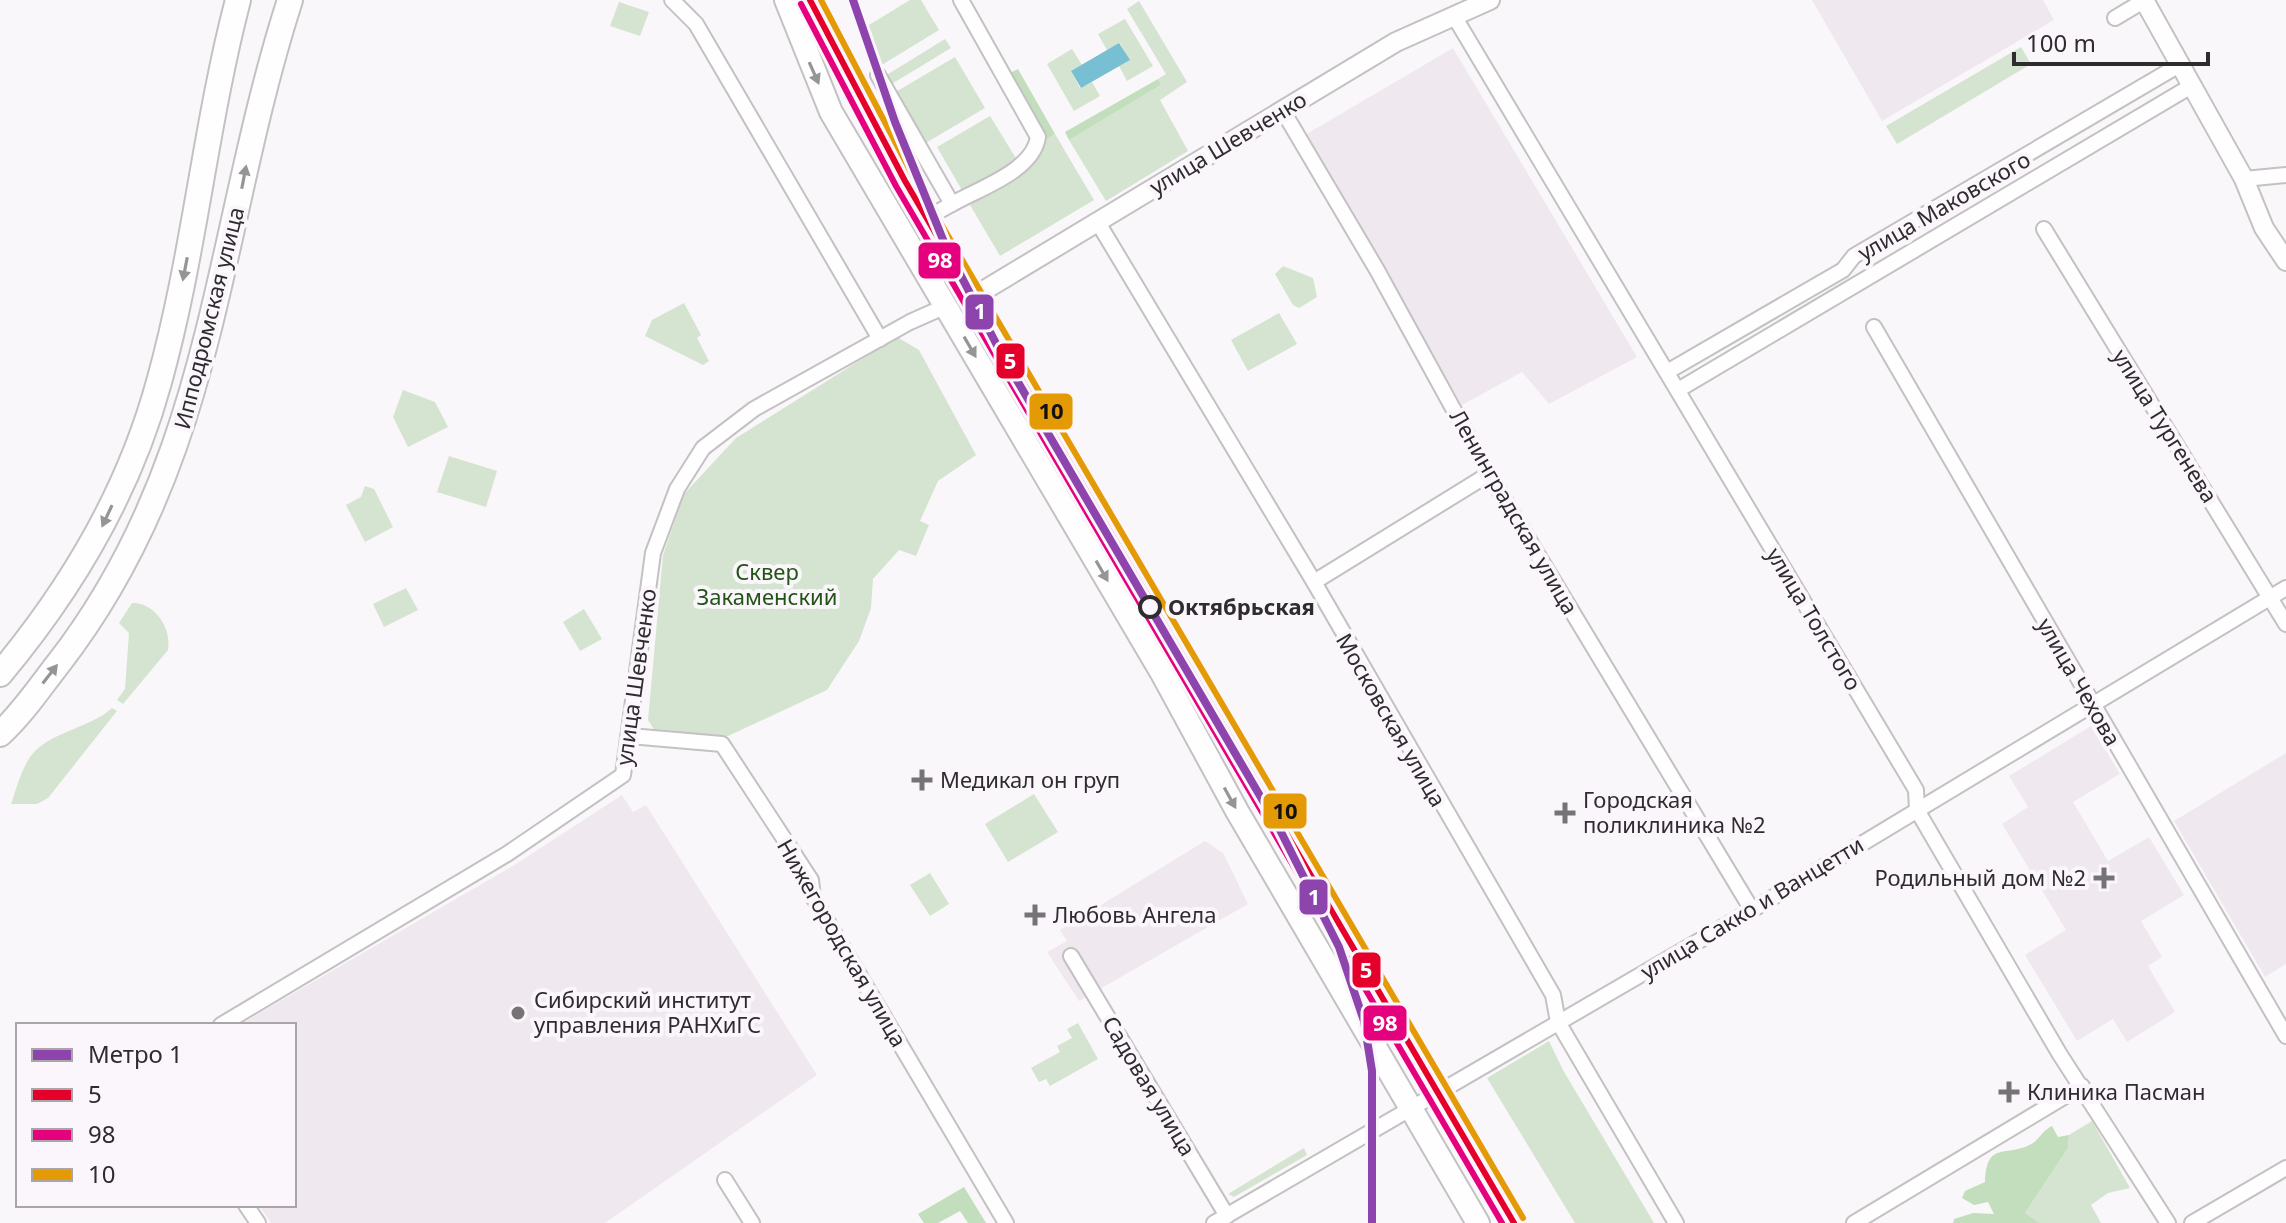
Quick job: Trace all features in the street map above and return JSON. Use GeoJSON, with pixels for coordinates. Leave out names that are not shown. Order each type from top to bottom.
{"type":"FeatureCollection","features":[{"type":"Feature","properties":{"kind":"highway","name":"Ипподромская улица"},"geometry":{"type":"LineString","coordinates":[[0,674],[65,592],[106,518],[159,385],[238,0]]}},
{"type":"Feature","properties":{"kind":"highway","name":"Ипподромская улица"},"geometry":{"type":"LineString","coordinates":[[0,734],[95,613],[136,542],[194,396],[234,230],[258,107],[290,0]]}},
{"type":"Feature","properties":{"kind":"highway"},"geometry":{"type":"LineString","coordinates":[[217,99],[258,107]]}},
{"type":"Feature","properties":{"kind":"highway"},"geometry":{"type":"LineString","coordinates":[[65,592],[95,613]]}},
{"type":"Feature","properties":{"kind":"main road"},"geometry":{"type":"LineString","coordinates":[[786,0],[831,112],[1478,1223]]}},
{"type":"Feature","properties":{"kind":"main road"},"geometry":{"type":"LineString","coordinates":[[810,0],[847,80],[925,219],[1514,1223]]}},
{"type":"Feature","properties":{"kind":"street"},"geometry":{"type":"LineString","coordinates":[[672,0],[690,17],[880,339]]}},
{"type":"Feature","properties":{"kind":"street"},"geometry":{"type":"LineString","coordinates":[[688,0],[690,17]]}},
{"type":"Feature","properties":{"kind":"street"},"geometry":{"type":"LineString","coordinates":[[925,219],[1027,161],[1036,149],[1038,137],[961,0]]}},
{"type":"Feature","properties":{"kind":"street","name":"улица Шевченко"},"geometry":{"type":"LineString","coordinates":[[973,297],[1396,42],[1490,0]]}},
{"type":"Feature","properties":{"kind":"street"},"geometry":{"type":"LineString","coordinates":[[2115,18],[2144,0],[2244,179],[2264,228],[2286,261]]}},
{"type":"Feature","properties":{"kind":"street","name":"улица Толстого"},"geometry":{"type":"LineString","coordinates":[[1454,16],[1918,794],[1917,810],[2168,1223]]}},
{"type":"Feature","properties":{"kind":"street","name":"улица Маковского"},"geometry":{"type":"LineString","coordinates":[[1667,372],[1843,270],[1854,256],[2181,64]]}},
{"type":"Feature","properties":{"kind":"street"},"geometry":{"type":"LineString","coordinates":[[878,75],[952,204]]}},
{"type":"Feature","properties":{"kind":"street"},"geometry":{"type":"LineString","coordinates":[[1678,390],[2193,85]]}},
{"type":"Feature","properties":{"kind":"street","name":"Ленинградская улица"},"geometry":{"type":"LineString","coordinates":[[1283,111],[1377,270],[1489,474],[1752,910]]}},
{"type":"Feature","properties":{"kind":"street"},"geometry":{"type":"LineString","coordinates":[[2244,179],[2286,175]]}},
{"type":"Feature","properties":{"kind":"street","name":"Московская улица"},"geometry":{"type":"LineString","coordinates":[[1097,221],[1314,582],[1553,995],[1558,1022],[1676,1223]]}},
{"type":"Feature","properties":{"kind":"street","name":"улица Тургенева"},"geometry":{"type":"LineString","coordinates":[[2044,229],[2286,624]]}},
{"type":"Feature","properties":{"kind":"street","name":"улица Шевченко"},"geometry":{"type":"LineString","coordinates":[[224,1023],[507,854],[623,775],[653,553],[677,489],[703,448],[754,409],[946,306]]}},
{"type":"Feature","properties":{"kind":"street","name":"улица Чехова"},"geometry":{"type":"LineString","coordinates":[[1874,327],[2286,1036]]}},
{"type":"Feature","properties":{"kind":"street"},"geometry":{"type":"LineString","coordinates":[[1314,582],[1489,474]]}},
{"type":"Feature","properties":{"kind":"street","name":"улица Сакко и Ванцетти"},"geometry":{"type":"LineString","coordinates":[[1221,1219],[1752,910],[2090,702],[2286,588]]}},
{"type":"Feature","properties":{"kind":"street","name":"Нижегородская улица"},"geometry":{"type":"LineString","coordinates":[[630,736],[722,744],[811,880],[813,897],[1006,1223]]}},
{"type":"Feature","properties":{"kind":"street","name":"Садовая улица"},"geometry":{"type":"LineString","coordinates":[[1071,956],[1221,1219]]}},
{"type":"Feature","properties":{"kind":"street"},"geometry":{"type":"LineString","coordinates":[[1854,1223],[2082,1086]]}},
{"type":"Feature","properties":{"kind":"street"},"geometry":{"type":"LineString","coordinates":[[2192,1223],[2286,1168]]}},
{"type":"Feature","properties":{"kind":"street"},"geometry":{"type":"LineString","coordinates":[[725,1180],[752,1223]]}},
{"type":"Feature","properties":{"kind":"shaded area"},"geometry":{"type":"Polygon","coordinates":[[[1812,0],[2043,0],[2054,20],[1882,121],[1812,0]]]}},
{"type":"Feature","properties":{"kind":"shaded area"},"geometry":{"type":"Polygon","coordinates":[[[1453,48],[1637,357],[1549,404],[1522,372],[1462,405],[1305,135],[1453,48]]]}},
{"type":"Feature","properties":{"kind":"shaded area","name":"Родильный дом №2"},"geometry":{"type":"Polygon","coordinates":[[[2091,726],[2120,774],[2073,802],[2108,861],[2149,837],[2184,895],[2141,921],[2162,957],[2148,966],[2175,1012],[2127,1042],[2113,1019],[2077,1041],[2025,955],[2066,930],[2002,824],[2028,807],[2009,776],[2091,726]]]}},
{"type":"Feature","properties":{"kind":"shaded area"},"geometry":{"type":"Polygon","coordinates":[[[2286,753],[2286,964],[2265,977],[2174,821],[2286,753]]]}},
{"type":"Feature","properties":{"kind":"shaded area","name":"Сибирский институт управления РАНХиГС"},"geometry":{"type":"Polygon","coordinates":[[[622,795],[633,812],[646,805],[817,1075],[605,1223],[271,1223],[260,1207],[296,1207],[296,1023],[242,1023],[516,864],[622,795]]]}},
{"type":"Feature","properties":{"kind":"shaded area"},"geometry":{"type":"Polygon","coordinates":[[[1205,841],[1223,853],[1248,904],[1079,1001],[1047,952],[1067,941],[1060,930],[1205,841]]]}},
{"type":"Feature","properties":{"kind":"green space"},"geometry":{"type":"Polygon","coordinates":[[[910,0],[921,0],[939,30],[880,66],[859,31],[910,0]]]}},
{"type":"Feature","properties":{"kind":"green space"},"geometry":{"type":"Polygon","coordinates":[[[1139,1],[1187,82],[1160,100],[1188,151],[1106,201],[1069,140],[1161,85],[1158,79],[1166,74],[1127,9],[1139,1]]]}},
{"type":"Feature","properties":{"kind":"green space"},"geometry":{"type":"Polygon","coordinates":[[[619,2],[649,12],[640,36],[610,26],[619,2]]]}},
{"type":"Feature","properties":{"kind":"green space"},"geometry":{"type":"Polygon","coordinates":[[[1125,19],[1153,66],[1127,81],[1119,66],[1129,60],[1120,43],[1107,50],[1098,34],[1125,19]]]}},
{"type":"Feature","properties":{"kind":"green space"},"geometry":{"type":"Polygon","coordinates":[[[945,39],[951,48],[890,85],[885,76],[945,39]]]}},
{"type":"Feature","properties":{"kind":"green space"},"geometry":{"type":"Polygon","coordinates":[[[2021,47],[2031,64],[1897,144],[1886,126],[2021,47]]]}},
{"type":"Feature","properties":{"kind":"green space"},"geometry":{"type":"Polygon","coordinates":[[[1072,49],[1082,65],[1071,71],[1080,88],[1092,82],[1100,96],[1074,111],[1047,64],[1072,49]]]}},
{"type":"Feature","properties":{"kind":"green space"},"geometry":{"type":"Polygon","coordinates":[[[955,57],[985,108],[924,144],[894,93],[955,57]]]}},
{"type":"Feature","properties":{"kind":"green space"},"geometry":{"type":"Polygon","coordinates":[[[1018,69],[1055,134],[1045,140],[1008,74],[1018,69]]]}},
{"type":"Feature","properties":{"kind":"green space"},"geometry":{"type":"Polygon","coordinates":[[[1158,79],[1161,85],[1069,140],[1065,132],[1158,79]]]}},
{"type":"Feature","properties":{"kind":"green space"},"geometry":{"type":"Polygon","coordinates":[[[990,116],[1017,160],[963,192],[937,147],[990,116]]]}},
{"type":"Feature","properties":{"kind":"green space"},"geometry":{"type":"Polygon","coordinates":[[[1055,134],[1094,200],[1000,256],[970,205],[1026,171],[1041,152],[1045,140],[1055,134]]]}},
{"type":"Feature","properties":{"kind":"green space"},"geometry":{"type":"Polygon","coordinates":[[[1283,266],[1313,278],[1317,297],[1299,308],[1293,305],[1275,274],[1283,266]]]}},
{"type":"Feature","properties":{"kind":"green space"},"geometry":{"type":"Polygon","coordinates":[[[684,303],[701,335],[697,338],[709,361],[703,365],[645,336],[652,320],[684,303]]]}},
{"type":"Feature","properties":{"kind":"green space"},"geometry":{"type":"Polygon","coordinates":[[[1279,313],[1297,344],[1248,371],[1231,340],[1279,313]]]}},
{"type":"Feature","properties":{"kind":"green space","name":"Сквер Закаменский"},"geometry":{"type":"Polygon","coordinates":[[[897,337],[919,350],[976,455],[938,481],[920,521],[929,525],[916,556],[899,550],[873,579],[871,608],[859,641],[827,690],[728,736],[658,736],[648,720],[663,555],[684,494],[736,438],[897,337]]]}},
{"type":"Feature","properties":{"kind":"green space"},"geometry":{"type":"Polygon","coordinates":[[[403,390],[435,402],[448,427],[408,447],[393,417],[403,390]]]}},
{"type":"Feature","properties":{"kind":"green space"},"geometry":{"type":"Polygon","coordinates":[[[449,456],[497,471],[486,507],[437,492],[449,456]]]}},
{"type":"Feature","properties":{"kind":"green space"},"geometry":{"type":"Polygon","coordinates":[[[365,486],[374,489],[393,527],[365,542],[346,505],[361,497],[365,486]]]}},
{"type":"Feature","properties":{"kind":"green space"},"geometry":{"type":"Polygon","coordinates":[[[406,588],[418,610],[384,627],[373,604],[406,588]]]}},
{"type":"Feature","properties":{"kind":"green space"},"geometry":{"type":"Polygon","coordinates":[[[132,603],[155,612],[169,642],[168,650],[123,704],[117,700],[125,689],[129,633],[119,623],[132,603]]]}},
{"type":"Feature","properties":{"kind":"green space"},"geometry":{"type":"Polygon","coordinates":[[[584,609],[602,639],[580,651],[563,622],[584,609]]]}},
{"type":"Feature","properties":{"kind":"green space"},"geometry":{"type":"Polygon","coordinates":[[[112,708],[117,711],[48,798],[37,804],[11,804],[22,772],[34,752],[112,708]]]}},
{"type":"Feature","properties":{"kind":"green space"},"geometry":{"type":"Polygon","coordinates":[[[1034,794],[1058,832],[1008,862],[985,824],[1034,794]]]}},
{"type":"Feature","properties":{"kind":"green space"},"geometry":{"type":"Polygon","coordinates":[[[930,873],[949,904],[930,916],[910,885],[930,873]]]}},
{"type":"Feature","properties":{"kind":"green space"},"geometry":{"type":"Polygon","coordinates":[[[1078,1023],[1098,1059],[1050,1086],[1046,1079],[1039,1082],[1031,1068],[1060,1052],[1057,1046],[1072,1038],[1067,1029],[1078,1023]]]}},
{"type":"Feature","properties":{"kind":"green space"},"geometry":{"type":"Polygon","coordinates":[[[1549,1041],[1654,1223],[1575,1223],[1487,1078],[1549,1041]]]}},
{"type":"Feature","properties":{"kind":"green space"},"geometry":{"type":"Polygon","coordinates":[[[2092,1121],[2130,1188],[2108,1193],[2091,1205],[2101,1223],[2040,1223],[2025,1213],[2068,1148],[2069,1135],[2092,1121]]]}},
{"type":"Feature","properties":{"kind":"green space"},"geometry":{"type":"Polygon","coordinates":[[[2052,1126],[2058,1137],[2069,1135],[2068,1148],[2025,1213],[2040,1223],[1953,1223],[1954,1219],[1973,1213],[1994,1214],[1988,1202],[1974,1205],[1962,1198],[1965,1191],[1985,1182],[1994,1155],[2033,1143],[2052,1126]]]}},
{"type":"Feature","properties":{"kind":"green space"},"geometry":{"type":"Polygon","coordinates":[[[1304,1148],[1307,1155],[1234,1197],[1228,1194],[1304,1148]]]}},
{"type":"Feature","properties":{"kind":"green space"},"geometry":{"type":"Polygon","coordinates":[[[964,1187],[986,1223],[968,1223],[960,1211],[938,1223],[924,1223],[918,1214],[964,1187]]]}},
{"type":"Feature","properties":{"kind":"water"},"geometry":{"type":"Polygon","coordinates":[[[1119,43],[1130,60],[1081,88],[1071,71],[1119,43]]]}},
{"type":"Feature","properties":{"kind":"metro line","name":"1"},"geometry":{"type":"LineString","coordinates":[[853,0],[895,122],[946,247],[1001,353],[1280,830],[1339,947],[1364,1021],[1372,1071],[1372,1223]]}},
{"type":"Feature","properties":{"kind":"transit line","name":"5"},"geometry":{"type":"LineString","coordinates":[[810,0],[905,181],[1514,1223]]}},
{"type":"Feature","properties":{"kind":"transit line","name":"10"},"geometry":{"type":"LineString","coordinates":[[821,0],[913,176],[1523,1218]]}},
{"type":"Feature","properties":{"kind":"transit line","name":"98"},"geometry":{"type":"LineString","coordinates":[[801,4],[896,186],[1502,1223]]}},
{"type":"Feature","properties":{"kind":"place","name":"Октябрьская"},"geometry":{"type":"Point","coordinates":[1150,607]}},
{"type":"Feature","properties":{"kind":"place","name":"Медикал он груп"},"geometry":{"type":"Point","coordinates":[922,780]}},
{"type":"Feature","properties":{"kind":"place","name":"Городская поликлиника №2"},"geometry":{"type":"Point","coordinates":[1565,813]}},
{"type":"Feature","properties":{"kind":"place","name":"Родильный дом №2"},"geometry":{"type":"Point","coordinates":[2104,878]}},
{"type":"Feature","properties":{"kind":"place","name":"Любовь Ангела"},"geometry":{"type":"Point","coordinates":[1035,915]}},
{"type":"Feature","properties":{"kind":"place","name":"Сибирский институт управления РАНХиГС"},"geometry":{"type":"Point","coordinates":[518,1013]}},
{"type":"Feature","properties":{"kind":"place","name":"Клиника Пасман"},"geometry":{"type":"Point","coordinates":[2009,1092]}}]}
